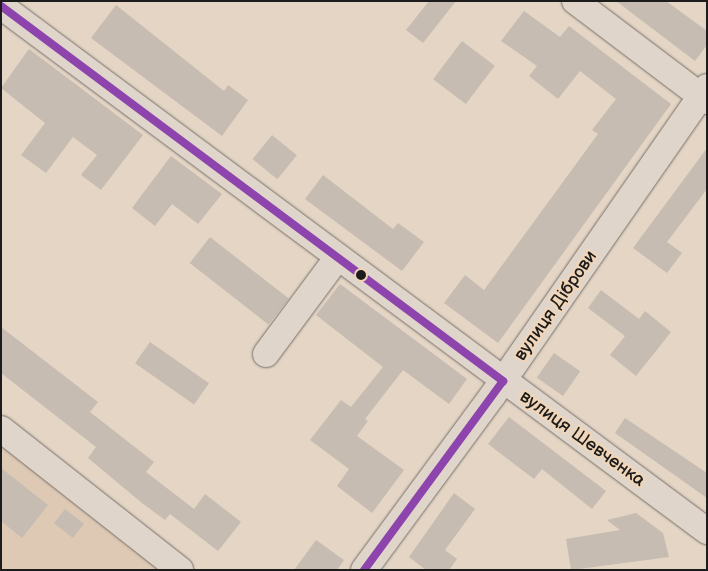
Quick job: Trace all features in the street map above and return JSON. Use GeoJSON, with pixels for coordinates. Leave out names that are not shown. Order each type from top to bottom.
{"type":"FeatureCollection","features":[{"type":"Feature","properties":{"kind":"street"},"geometry":{"type":"LineString","coordinates":[[575,1],[705,95]]}},
{"type":"Feature","properties":{"kind":"street","name":"вулиця Шевченка"},"geometry":{"type":"LineString","coordinates":[[1,6],[707,531]]}},
{"type":"Feature","properties":{"kind":"street","name":"вулиця Діброви"},"geometry":{"type":"LineString","coordinates":[[364,570],[504,381],[705,95]]}},
{"type":"Feature","properties":{"kind":"street"},"geometry":{"type":"LineString","coordinates":[[266,354],[338,257]]}},
{"type":"Feature","properties":{"kind":"street"},"geometry":{"type":"LineString","coordinates":[[1,429],[180,570]]}},
{"type":"Feature","properties":{"kind":"shaded area"},"geometry":{"type":"Polygon","coordinates":[[[1,444],[163,570],[1,570],[1,444]]]}},
{"type":"Feature","properties":{"kind":"building"},"geometry":{"type":"Polygon","coordinates":[[[429,1],[456,1],[423,43],[406,30],[429,1]]]}},
{"type":"Feature","properties":{"kind":"building"},"geometry":{"type":"Polygon","coordinates":[[[616,1],[666,1],[707,31],[707,45],[695,61],[616,1]]]}},
{"type":"Feature","properties":{"kind":"building"},"geometry":{"type":"Polygon","coordinates":[[[116,5],[224,91],[228,85],[248,100],[222,136],[91,38],[116,5]]]}},
{"type":"Feature","properties":{"kind":"building"},"geometry":{"type":"Polygon","coordinates":[[[524,11],[560,37],[569,26],[671,104],[498,343],[444,303],[465,275],[484,290],[598,134],[592,130],[616,99],[580,71],[558,99],[529,76],[537,66],[501,41],[524,11]]]}},
{"type":"Feature","properties":{"kind":"building"},"geometry":{"type":"Polygon","coordinates":[[[462,41],[495,66],[466,104],[433,79],[462,41]]]}},
{"type":"Feature","properties":{"kind":"building"},"geometry":{"type":"Polygon","coordinates":[[[29,49],[143,135],[101,190],[81,175],[97,155],[73,137],[46,173],[21,155],[45,123],[1,88],[29,49]]]}},
{"type":"Feature","properties":{"kind":"building"},"geometry":{"type":"Polygon","coordinates":[[[272,135],[297,155],[277,179],[252,159],[272,135]]]}},
{"type":"Feature","properties":{"kind":"building"},"geometry":{"type":"Polygon","coordinates":[[[707,148],[707,189],[667,242],[682,253],[667,273],[633,248],[707,148]]]}},
{"type":"Feature","properties":{"kind":"building"},"geometry":{"type":"Polygon","coordinates":[[[171,156],[222,194],[198,224],[172,204],[155,226],[132,208],[171,156]]]}},
{"type":"Feature","properties":{"kind":"building"},"geometry":{"type":"Polygon","coordinates":[[[323,175],[393,229],[398,223],[424,242],[402,271],[305,199],[323,175]]]}},
{"type":"Feature","properties":{"kind":"building"},"geometry":{"type":"Polygon","coordinates":[[[210,237],[289,299],[268,325],[190,263],[210,237]]]}},
{"type":"Feature","properties":{"kind":"building"},"geometry":{"type":"Polygon","coordinates":[[[340,284],[467,379],[449,404],[403,370],[365,419],[368,421],[357,436],[404,470],[372,513],[337,486],[349,469],[310,440],[341,400],[351,407],[383,367],[316,315],[340,284]]]}},
{"type":"Feature","properties":{"kind":"building"},"geometry":{"type":"Polygon","coordinates":[[[601,290],[639,319],[645,311],[671,332],[636,376],[610,355],[625,336],[588,308],[601,290]]]}},
{"type":"Feature","properties":{"kind":"building"},"geometry":{"type":"Polygon","coordinates":[[[1,327],[98,402],[90,412],[154,462],[146,472],[194,509],[205,494],[241,522],[218,551],[170,514],[165,520],[142,503],[88,458],[96,447],[1,373],[1,327]]]}},
{"type":"Feature","properties":{"kind":"building"},"geometry":{"type":"Polygon","coordinates":[[[150,342],[209,383],[194,405],[135,363],[150,342]]]}},
{"type":"Feature","properties":{"kind":"building"},"geometry":{"type":"Polygon","coordinates":[[[554,353],[580,371],[563,396],[537,378],[554,353]]]}},
{"type":"Feature","properties":{"kind":"building"},"geometry":{"type":"Polygon","coordinates":[[[509,417],[606,491],[592,509],[542,469],[534,479],[488,444],[509,417]]]}},
{"type":"Feature","properties":{"kind":"building"},"geometry":{"type":"Polygon","coordinates":[[[625,418],[707,473],[707,498],[615,433],[625,418]]]}},
{"type":"Feature","properties":{"kind":"building"},"geometry":{"type":"Polygon","coordinates":[[[1,468],[48,505],[22,538],[1,521],[1,468]]]}},
{"type":"Feature","properties":{"kind":"building"},"geometry":{"type":"Polygon","coordinates":[[[454,493],[475,509],[445,550],[457,559],[449,570],[426,570],[409,557],[454,493]]]}},
{"type":"Feature","properties":{"kind":"building"},"geometry":{"type":"Polygon","coordinates":[[[65,509],[84,524],[73,538],[54,523],[65,509]]]}},
{"type":"Feature","properties":{"kind":"building"},"geometry":{"type":"Polygon","coordinates":[[[636,513],[663,533],[669,557],[571,570],[566,539],[620,530],[607,520],[636,513]]]}},
{"type":"Feature","properties":{"kind":"building"},"geometry":{"type":"Polygon","coordinates":[[[316,540],[344,560],[337,570],[294,570],[316,540]]]}},
{"type":"Feature","properties":{"kind":"transit line"},"geometry":{"type":"LineString","coordinates":[[1,6],[503,381],[364,570]]}}]}
